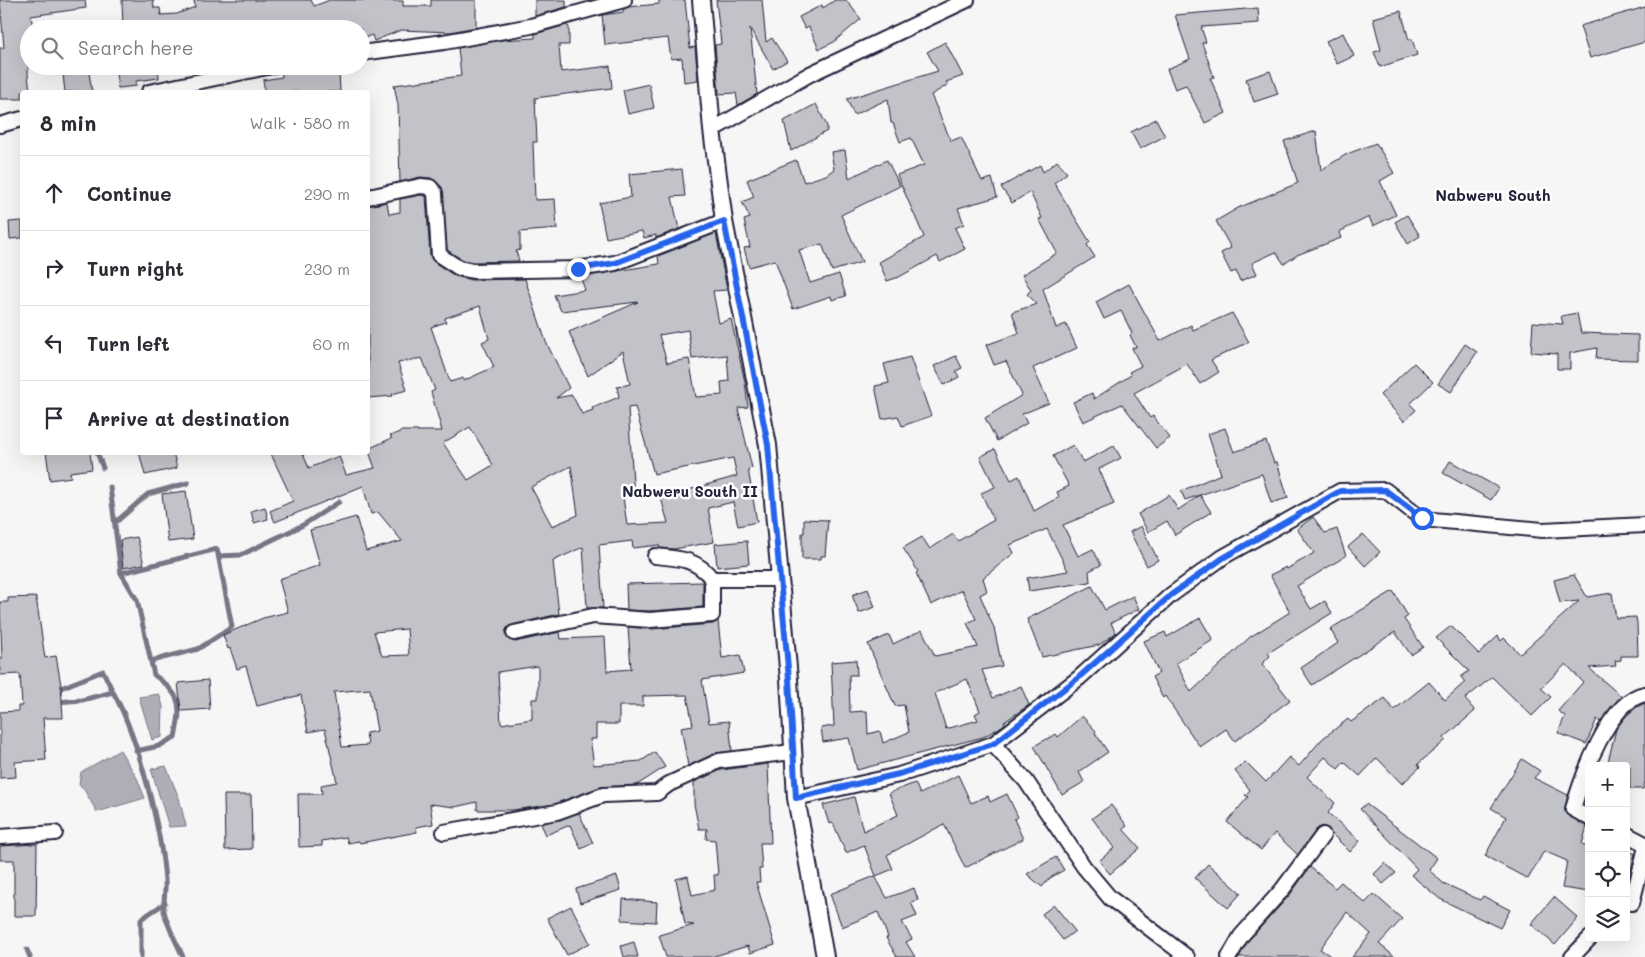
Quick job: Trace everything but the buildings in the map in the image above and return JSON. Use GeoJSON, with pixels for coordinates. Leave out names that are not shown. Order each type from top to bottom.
{"type":"FeatureCollection","features":[{"type":"Feature","properties":{"kind":"street"},"geometry":{"type":"LineString","coordinates":[[370,52],[444,42],[531,26],[624,0]]}},
{"type":"Feature","properties":{"kind":"street"},"geometry":{"type":"LineString","coordinates":[[701,0],[712,130],[724,221],[768,445],[789,679],[796,798],[825,957]]}},
{"type":"Feature","properties":{"kind":"street"},"geometry":{"type":"LineString","coordinates":[[712,130],[810,74],[967,0]]}},
{"type":"Feature","properties":{"kind":"street"},"geometry":{"type":"LineString","coordinates":[[158,90],[229,75]]}},
{"type":"Feature","properties":{"kind":"street"},"geometry":{"type":"LineString","coordinates":[[0,125],[20,120]]}},
{"type":"Feature","properties":{"kind":"street"},"geometry":{"type":"LineString","coordinates":[[370,197],[422,186],[430,187],[435,193],[439,255],[459,268],[473,271],[578,269],[615,263],[724,221]]}},
{"type":"Feature","properties":{"kind":"street"},"geometry":{"type":"LineString","coordinates":[[796,798],[899,774],[993,744],[1078,678],[1171,595],[1223,558],[1340,491],[1385,490],[1422,518],[1543,530],[1645,525]]}},
{"type":"Feature","properties":{"kind":"street"},"geometry":{"type":"LineString","coordinates":[[514,633],[593,616],[650,620],[712,614],[712,579],[704,567],[684,558],[655,556]]}},
{"type":"Feature","properties":{"kind":"street"},"geometry":{"type":"LineString","coordinates":[[712,579],[780,579]]}},
{"type":"Feature","properties":{"kind":"street"},"geometry":{"type":"LineString","coordinates":[[1585,816],[1573,808],[1594,751],[1619,710],[1638,695],[1645,694]]}},
{"type":"Feature","properties":{"kind":"street"},"geometry":{"type":"LineString","coordinates":[[993,744],[1026,781],[1084,867],[1110,898],[1187,957]]}},
{"type":"Feature","properties":{"kind":"street"},"geometry":{"type":"LineString","coordinates":[[444,832],[556,812],[603,795],[657,793],[669,784],[719,760],[792,752]]}},
{"type":"Feature","properties":{"kind":"street"},"geometry":{"type":"LineString","coordinates":[[0,838],[55,833]]}},
{"type":"Feature","properties":{"kind":"street"},"geometry":{"type":"LineString","coordinates":[[1228,957],[1241,936],[1282,890],[1323,835]]}},
{"type":"Feature","properties":{"kind":"street"},"geometry":{"type":"LineString","coordinates":[[1630,836],[1645,844]]}},
{"type":"Feature","properties":{"kind":"street"},"geometry":{"type":"LineString","coordinates":[[1635,904],[1645,851]]}},
{"type":"Feature","properties":{"kind":"street"},"geometry":{"type":"LineString","coordinates":[[1572,957],[1586,942]]}},
{"type":"Feature","properties":{"kind":"shaded area"},"geometry":{"type":"Polygon","coordinates":[[[159,694],[163,706],[162,737],[152,740],[139,697],[159,694]]]}},
{"type":"Feature","properties":{"kind":"shaded area"},"geometry":{"type":"Polygon","coordinates":[[[120,750],[137,778],[145,798],[97,812],[83,788],[79,785],[81,772],[120,750]]]}},
{"type":"Feature","properties":{"kind":"shaded area"},"geometry":{"type":"Polygon","coordinates":[[[166,766],[179,798],[186,826],[169,827],[151,769],[166,766]]]}},
{"type":"Feature","properties":{"kind":"waterway"},"geometry":{"type":"LineString","coordinates":[[98,455],[103,468]]}},
{"type":"Feature","properties":{"kind":"waterway"},"geometry":{"type":"LineString","coordinates":[[116,522],[148,494],[188,483]]}},
{"type":"Feature","properties":{"kind":"waterway"},"geometry":{"type":"LineString","coordinates":[[110,487],[121,573],[137,600],[154,675],[175,695],[179,709],[175,737],[159,746],[136,751]]}},
{"type":"Feature","properties":{"kind":"waterway"},"geometry":{"type":"LineString","coordinates":[[219,556],[241,555],[303,525],[339,502]]}},
{"type":"Feature","properties":{"kind":"waterway"},"geometry":{"type":"LineString","coordinates":[[121,573],[217,549],[232,627],[198,649],[151,661]]}},
{"type":"Feature","properties":{"kind":"waterway"},"geometry":{"type":"LineString","coordinates":[[56,690],[103,671],[113,692]]}},
{"type":"Feature","properties":{"kind":"waterway"},"geometry":{"type":"LineString","coordinates":[[56,702],[82,700],[113,692],[131,733],[147,783],[163,859],[165,917],[183,957]]}},
{"type":"Feature","properties":{"kind":"waterway"},"geometry":{"type":"LineString","coordinates":[[141,957],[141,919],[165,903]]}},
{"type":"Feature","properties":{"kind":"waterway"},"geometry":{"type":"LineString","coordinates":[[27,950],[30,957]]}},
{"type":"Feature","properties":{"kind":"district","name":"Nabweru South"},"geometry":{"type":"Point","coordinates":[1493,195]}},
{"type":"Feature","properties":{"kind":"district","name":"Nabweru South II"},"geometry":{"type":"Point","coordinates":[690,491]}},
{"type":"Feature","properties":{"kind":"route"},"geometry":{"type":"LineString","coordinates":[[578,269],[615,263],[724,221],[768,445],[789,679],[796,798],[899,774],[993,744],[1078,678],[1171,595],[1223,558],[1340,491],[1385,490],[1422,518]]}}]}
